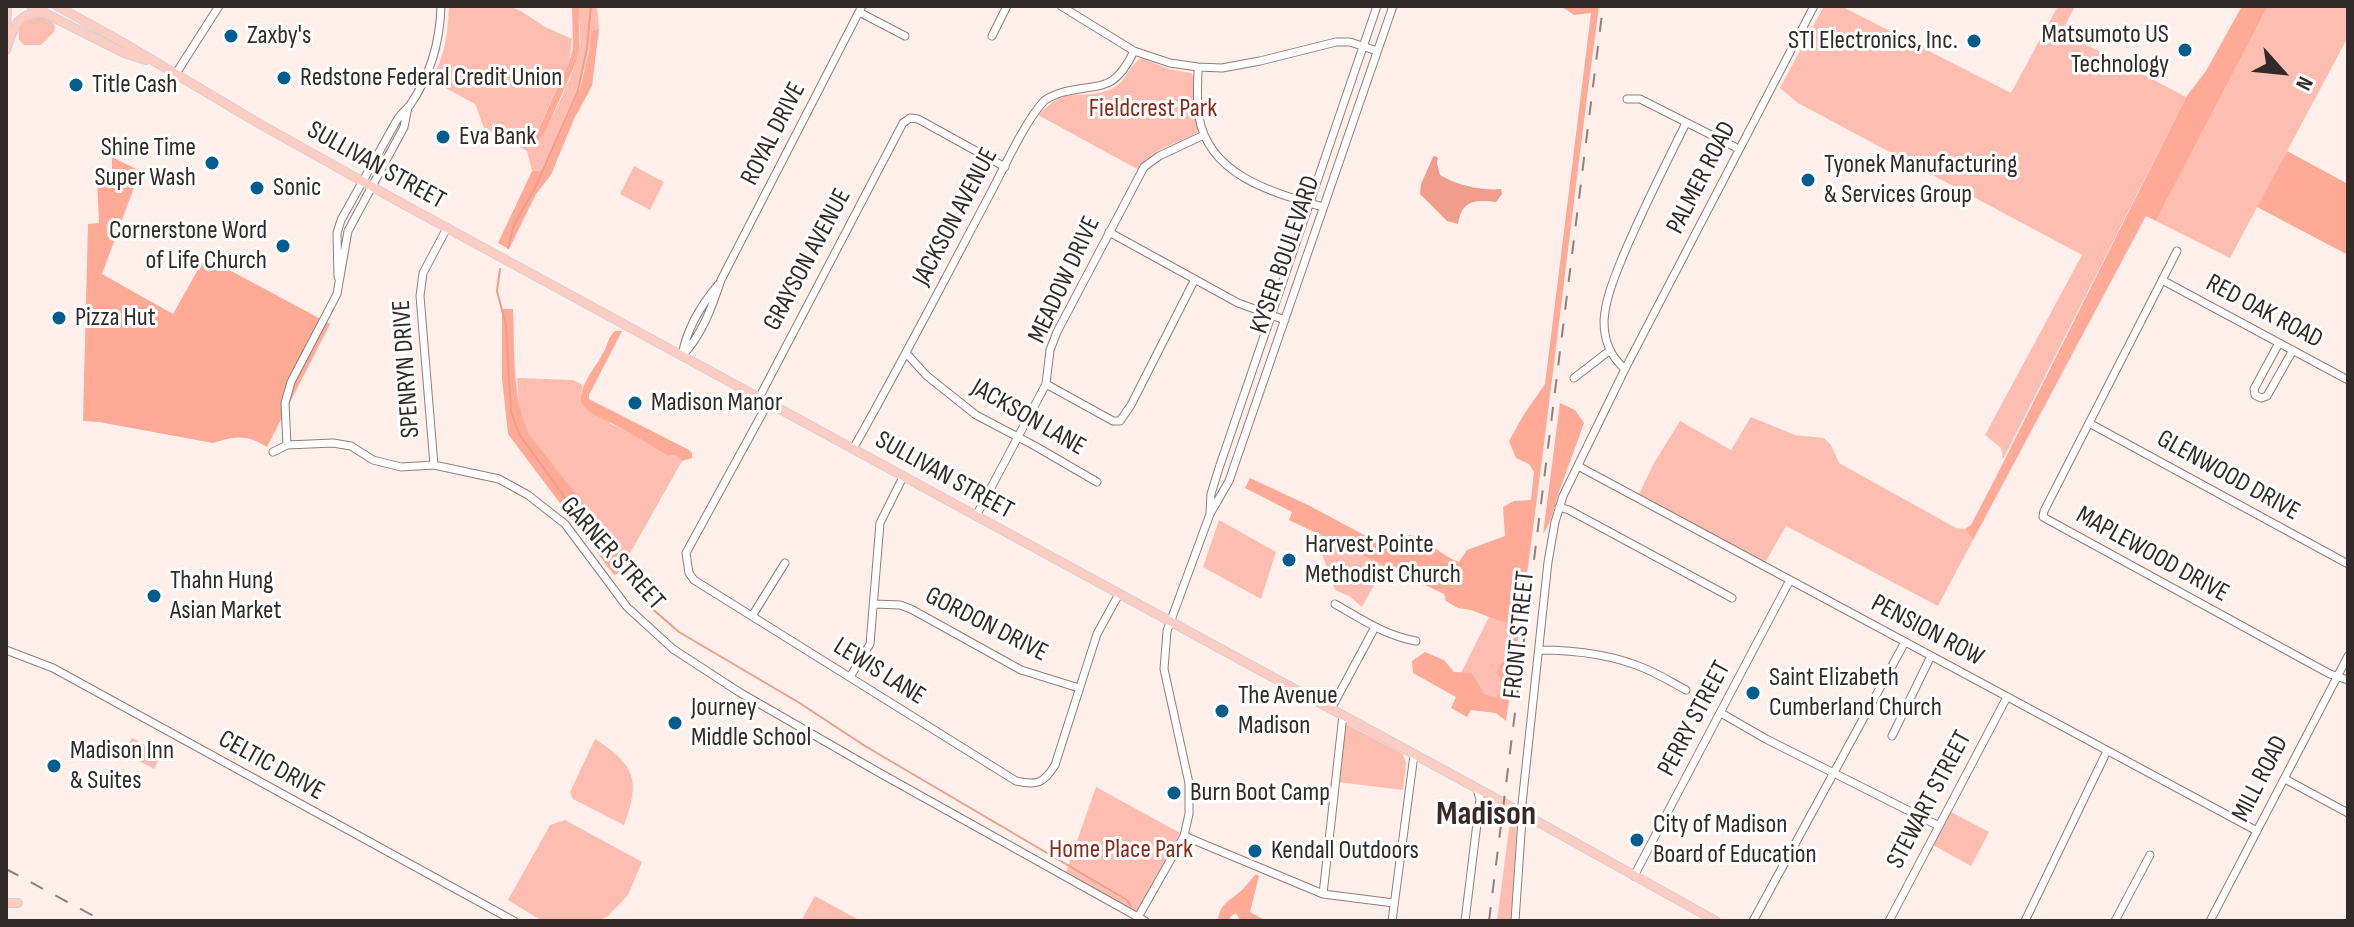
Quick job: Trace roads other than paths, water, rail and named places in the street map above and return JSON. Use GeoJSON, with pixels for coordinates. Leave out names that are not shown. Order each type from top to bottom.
{"type":"FeatureCollection","features":[{"type":"Feature","properties":{"kind":"main road"},"geometry":{"type":"LineString","coordinates":[[6,40],[7,6]]}},
{"type":"Feature","properties":{"kind":"main road","name":"SULLIVAN STREET"},"geometry":{"type":"LineString","coordinates":[[31,6],[124,53],[156,62]]}},
{"type":"Feature","properties":{"kind":"main road","name":"SULLIVAN STREET"},"geometry":{"type":"LineString","coordinates":[[57,6],[447,228],[1716,921]]}},
{"type":"Feature","properties":{"kind":"main road"},"geometry":{"type":"LineString","coordinates":[[6,50],[20,19],[28,14],[44,14]]}},
{"type":"Feature","properties":{"kind":"main road"},"geometry":{"type":"LineString","coordinates":[[6,903],[18,903]]}},
{"type":"Feature","properties":{"kind":"street"},"geometry":{"type":"LineString","coordinates":[[175,75],[219,6]]}},
{"type":"Feature","properties":{"kind":"street"},"geometry":{"type":"LineString","coordinates":[[287,445],[285,403],[291,382],[330,309],[339,283],[337,233],[345,212],[368,184],[397,120],[408,107],[432,60],[440,29],[441,6]]}},
{"type":"Feature","properties":{"kind":"street"},"geometry":{"type":"LineString","coordinates":[[992,36],[1007,6]]}},
{"type":"Feature","properties":{"kind":"street"},"geometry":{"type":"LineString","coordinates":[[1061,6],[1134,51],[1170,63],[1198,67],[1222,68],[1336,42],[1364,45],[1377,51]]}},
{"type":"Feature","properties":{"kind":"street","name":"KYSER BOULEVARD"},"geometry":{"type":"LineString","coordinates":[[1210,514],[1211,494],[1222,458],[1377,6]]}},
{"type":"Feature","properties":{"kind":"street","name":"KYSER BOULEVARD"},"geometry":{"type":"LineString","coordinates":[[1184,836],[1189,814],[1189,783],[1164,669],[1164,649],[1170,622],[1210,514],[1220,500],[1236,463],[1393,6]]}},
{"type":"Feature","properties":{"kind":"street","name":"PALMER ROAD"},"geometry":{"type":"LineString","coordinates":[[1625,369],[1814,6]]}},
{"type":"Feature","properties":{"kind":"street"},"geometry":{"type":"LineString","coordinates":[[861,9],[905,36]]}},
{"type":"Feature","properties":{"kind":"street","name":"ROYAL DRIVE"},"geometry":{"type":"LineString","coordinates":[[682,356],[685,339],[706,299],[721,280],[861,9]]}},
{"type":"Feature","properties":{"kind":"street","name":"JACKSON AVENUE"},"geometry":{"type":"LineString","coordinates":[[853,449],[1027,126],[1046,99],[1080,88],[1104,86],[1118,78],[1134,51]]}},
{"type":"Feature","properties":{"kind":"street"},"geometry":{"type":"LineString","coordinates":[[1198,67],[1198,109],[1204,135],[1221,160],[1252,183],[1323,207]]}},
{"type":"Feature","properties":{"kind":"street"},"geometry":{"type":"LineString","coordinates":[[1627,99],[1640,99],[1739,149]]}},
{"type":"Feature","properties":{"kind":"street","name":"GRAYSON AVENUE"},"geometry":{"type":"LineString","coordinates":[[759,398],[903,123],[910,118],[918,119],[1005,167]]}},
{"type":"Feature","properties":{"kind":"street"},"geometry":{"type":"LineString","coordinates":[[1625,369],[1609,351],[1604,318],[1607,301],[1642,212],[1686,123]]}},
{"type":"Feature","properties":{"kind":"street","name":"MEADOW DRIVE"},"geometry":{"type":"LineString","coordinates":[[976,516],[1046,384],[1050,350],[1057,332],[1144,167],[1159,156],[1204,135]]}},
{"type":"Feature","properties":{"kind":"street","name":"SPENRYN DRIVE"},"geometry":{"type":"LineString","coordinates":[[434,465],[420,296],[423,273],[447,228]]}},
{"type":"Feature","properties":{"kind":"street"},"geometry":{"type":"LineString","coordinates":[[1109,232],[1238,303],[1285,320]]}},
{"type":"Feature","properties":{"kind":"street"},"geometry":{"type":"LineString","coordinates":[[1294,248],[1308,252]]}},
{"type":"Feature","properties":{"kind":"street","name":"MAPLEWOOD DRIVE"},"geometry":{"type":"LineString","coordinates":[[2177,251],[2043,517],[2337,677]]}},
{"type":"Feature","properties":{"kind":"street"},"geometry":{"type":"LineString","coordinates":[[1046,384],[1113,421],[1120,421],[1195,279]]}},
{"type":"Feature","properties":{"kind":"street","name":"RED OAK ROAD"},"geometry":{"type":"LineString","coordinates":[[2162,280],[2348,380]]}},
{"type":"Feature","properties":{"kind":"street"},"geometry":{"type":"LineString","coordinates":[[2279,343],[2254,389],[2255,395],[2261,398],[2267,396],[2293,350]]}},
{"type":"Feature","properties":{"kind":"street"},"geometry":{"type":"LineString","coordinates":[[1574,378],[1609,351]]}},
{"type":"Feature","properties":{"kind":"street","name":"JACKSON LANE"},"geometry":{"type":"LineString","coordinates":[[906,353],[954,399],[976,415],[1097,482]]}},
{"type":"Feature","properties":{"kind":"street","name":"FRONT STREET"},"geometry":{"type":"LineString","coordinates":[[1515,921],[1521,813],[1548,562],[1559,507],[1625,369]]}},
{"type":"Feature","properties":{"kind":"street","name":"LEWIS LANE"},"geometry":{"type":"LineString","coordinates":[[768,403],[686,553],[689,573],[694,580],[1016,781],[1029,784],[1040,782],[1055,765],[1097,634],[1119,594]]}},
{"type":"Feature","properties":{"kind":"street","name":"GLENWOOD DRIVE"},"geometry":{"type":"LineString","coordinates":[[2089,423],[2348,564]]}},
{"type":"Feature","properties":{"kind":"street","name":"GARNER STREET"},"geometry":{"type":"LineString","coordinates":[[273,452],[287,445],[333,443],[351,446],[373,460],[401,467],[434,465],[499,479],[528,495],[565,524],[627,607],[673,649],[739,692],[1139,920]]}},
{"type":"Feature","properties":{"kind":"street"},"geometry":{"type":"LineString","coordinates":[[1222,458],[1236,463]]}},
{"type":"Feature","properties":{"kind":"street","name":"PENSION ROW"},"geometry":{"type":"LineString","coordinates":[[1578,466],[2257,831]]}},
{"type":"Feature","properties":{"kind":"street"},"geometry":{"type":"LineString","coordinates":[[850,677],[870,644],[880,523],[903,477]]}},
{"type":"Feature","properties":{"kind":"street"},"geometry":{"type":"LineString","coordinates":[[1559,507],[1732,598]]}},
{"type":"Feature","properties":{"kind":"street"},"geometry":{"type":"LineString","coordinates":[[752,616],[785,563]]}},
{"type":"Feature","properties":{"kind":"street","name":"PERRY STREET"},"geometry":{"type":"LineString","coordinates":[[1634,876],[1790,580]]}},
{"type":"Feature","properties":{"kind":"street","name":"GORDON DRIVE"},"geometry":{"type":"LineString","coordinates":[[874,604],[900,605],[911,609],[1021,670],[1079,688]]}},
{"type":"Feature","properties":{"kind":"street"},"geometry":{"type":"LineString","coordinates":[[1335,604],[1375,627],[1416,641]]}},
{"type":"Feature","properties":{"kind":"street"},"geometry":{"type":"LineString","coordinates":[[1331,709],[1375,627]]}},
{"type":"Feature","properties":{"kind":"street"},"geometry":{"type":"LineString","coordinates":[[1753,921],[1905,642]]}},
{"type":"Feature","properties":{"kind":"street","name":"CELTIC DRIVE"},"geometry":{"type":"LineString","coordinates":[[6,650],[53,668],[514,921]]}},
{"type":"Feature","properties":{"kind":"street"},"geometry":{"type":"LineString","coordinates":[[1539,650],[1558,650],[1633,664],[1686,690]]}},
{"type":"Feature","properties":{"kind":"street"},"geometry":{"type":"LineString","coordinates":[[1892,736],[1931,656]]}},
{"type":"Feature","properties":{"kind":"street","name":"MILL ROAD"},"geometry":{"type":"LineString","coordinates":[[2210,921],[2348,656]]}},
{"type":"Feature","properties":{"kind":"street"},"geometry":{"type":"LineString","coordinates":[[2337,677],[2348,680]]}},
{"type":"Feature","properties":{"kind":"street","name":"STEWART STREET"},"geometry":{"type":"LineString","coordinates":[[1889,921],[2007,697]]}},
{"type":"Feature","properties":{"kind":"street"},"geometry":{"type":"LineString","coordinates":[[1721,713],[1939,826]]}},
{"type":"Feature","properties":{"kind":"street"},"geometry":{"type":"LineString","coordinates":[[1323,894],[1343,715]]}},
{"type":"Feature","properties":{"kind":"street"},"geometry":{"type":"LineString","coordinates":[[2025,921],[2107,751]]}},
{"type":"Feature","properties":{"kind":"street"},"geometry":{"type":"LineString","coordinates":[[1392,921],[1414,755]]}},
{"type":"Feature","properties":{"kind":"street"},"geometry":{"type":"LineString","coordinates":[[2285,779],[2348,813]]}},
{"type":"Feature","properties":{"kind":"street"},"geometry":{"type":"LineString","coordinates":[[1465,921],[1479,815],[1477,789]]}},
{"type":"Feature","properties":{"kind":"street"},"geometry":{"type":"LineString","coordinates":[[1479,815],[1486,805],[1497,800]]}},
{"type":"Feature","properties":{"kind":"street"},"geometry":{"type":"LineString","coordinates":[[1139,920],[1184,836],[1323,894],[1394,903]]}},
{"type":"Feature","properties":{"kind":"street"},"geometry":{"type":"LineString","coordinates":[[2115,921],[2150,855]]}},
{"type":"Feature","properties":{"kind":"waterway"},"geometry":{"type":"LineString","coordinates":[[508,248],[514,225],[535,188],[578,91],[591,6]]}},
{"type":"Feature","properties":{"kind":"waterway"},"geometry":{"type":"LineString","coordinates":[[500,269],[497,291],[506,326],[511,412],[519,434],[648,605],[679,632],[1127,900],[1131,906]]}},
{"type":"Feature","properties":{"kind":"railway"},"geometry":{"type":"LineString","coordinates":[[1489,921],[1603,6]]}},
{"type":"Feature","properties":{"kind":"railway"},"geometry":{"type":"LineString","coordinates":[[6,869],[103,921]]}},
{"type":"Feature","properties":{"kind":"place","name":"Zaxby's"},"geometry":{"type":"Point","coordinates":[231,36]}},
{"type":"Feature","properties":{"kind":"place","name":"STI Electronics, Inc."},"geometry":{"type":"Point","coordinates":[1974,41]}},
{"type":"Feature","properties":{"kind":"place","name":"Matsumoto US Technology"},"geometry":{"type":"Point","coordinates":[2185,50]}},
{"type":"Feature","properties":{"kind":"place","name":"Redstone Federal Credit Union"},"geometry":{"type":"Point","coordinates":[284,78]}},
{"type":"Feature","properties":{"kind":"place","name":"Title Cash"},"geometry":{"type":"Point","coordinates":[76,85]}},
{"type":"Feature","properties":{"kind":"place","name":"Eva Bank"},"geometry":{"type":"Point","coordinates":[443,137]}},
{"type":"Feature","properties":{"kind":"place","name":"Shine Time Super Wash"},"geometry":{"type":"Point","coordinates":[212,163]}},
{"type":"Feature","properties":{"kind":"place","name":"Tyonek Manufacturing & Services Group"},"geometry":{"type":"Point","coordinates":[1808,180]}},
{"type":"Feature","properties":{"kind":"place","name":"Sonic"},"geometry":{"type":"Point","coordinates":[257,188]}},
{"type":"Feature","properties":{"kind":"place","name":"Cornerstone Word of Life Church"},"geometry":{"type":"Point","coordinates":[283,246]}},
{"type":"Feature","properties":{"kind":"place","name":"Pizza Hut"},"geometry":{"type":"Point","coordinates":[59,318]}},
{"type":"Feature","properties":{"kind":"place","name":"Madison Manor"},"geometry":{"type":"Point","coordinates":[635,403]}},
{"type":"Feature","properties":{"kind":"place","name":"Harvest Pointe Methodist Church"},"geometry":{"type":"Point","coordinates":[1289,560]}},
{"type":"Feature","properties":{"kind":"place","name":"Thahn Hung Asian Market"},"geometry":{"type":"Point","coordinates":[154,596]}},
{"type":"Feature","properties":{"kind":"place","name":"Saint Elizabeth Cumberland Church"},"geometry":{"type":"Point","coordinates":[1753,693]}},
{"type":"Feature","properties":{"kind":"place","name":"The Avenue Madison"},"geometry":{"type":"Point","coordinates":[1222,711]}},
{"type":"Feature","properties":{"kind":"place","name":"Journey Middle School"},"geometry":{"type":"Point","coordinates":[675,723]}},
{"type":"Feature","properties":{"kind":"place","name":"Madison Inn & Suites"},"geometry":{"type":"Point","coordinates":[54,766]}},
{"type":"Feature","properties":{"kind":"place","name":"Burn Boot Camp"},"geometry":{"type":"Point","coordinates":[1174,793]}},
{"type":"Feature","properties":{"kind":"place","name":"City of Madison Board of Education"},"geometry":{"type":"Point","coordinates":[1637,840]}},
{"type":"Feature","properties":{"kind":"place","name":"Kendall Outdoors"},"geometry":{"type":"Point","coordinates":[1255,851]}},
{"type":"Feature","properties":{"kind":"district","name":"Madison"},"geometry":{"type":"Point","coordinates":[1486,815]}},
{"type":"Feature","properties":{"kind":"park label","name":"Fieldcrest Park"},"geometry":{"type":"Point","coordinates":[1153,109]}},
{"type":"Feature","properties":{"kind":"park label","name":"Home Place Park"},"geometry":{"type":"Point","coordinates":[1121,850]}}]}
